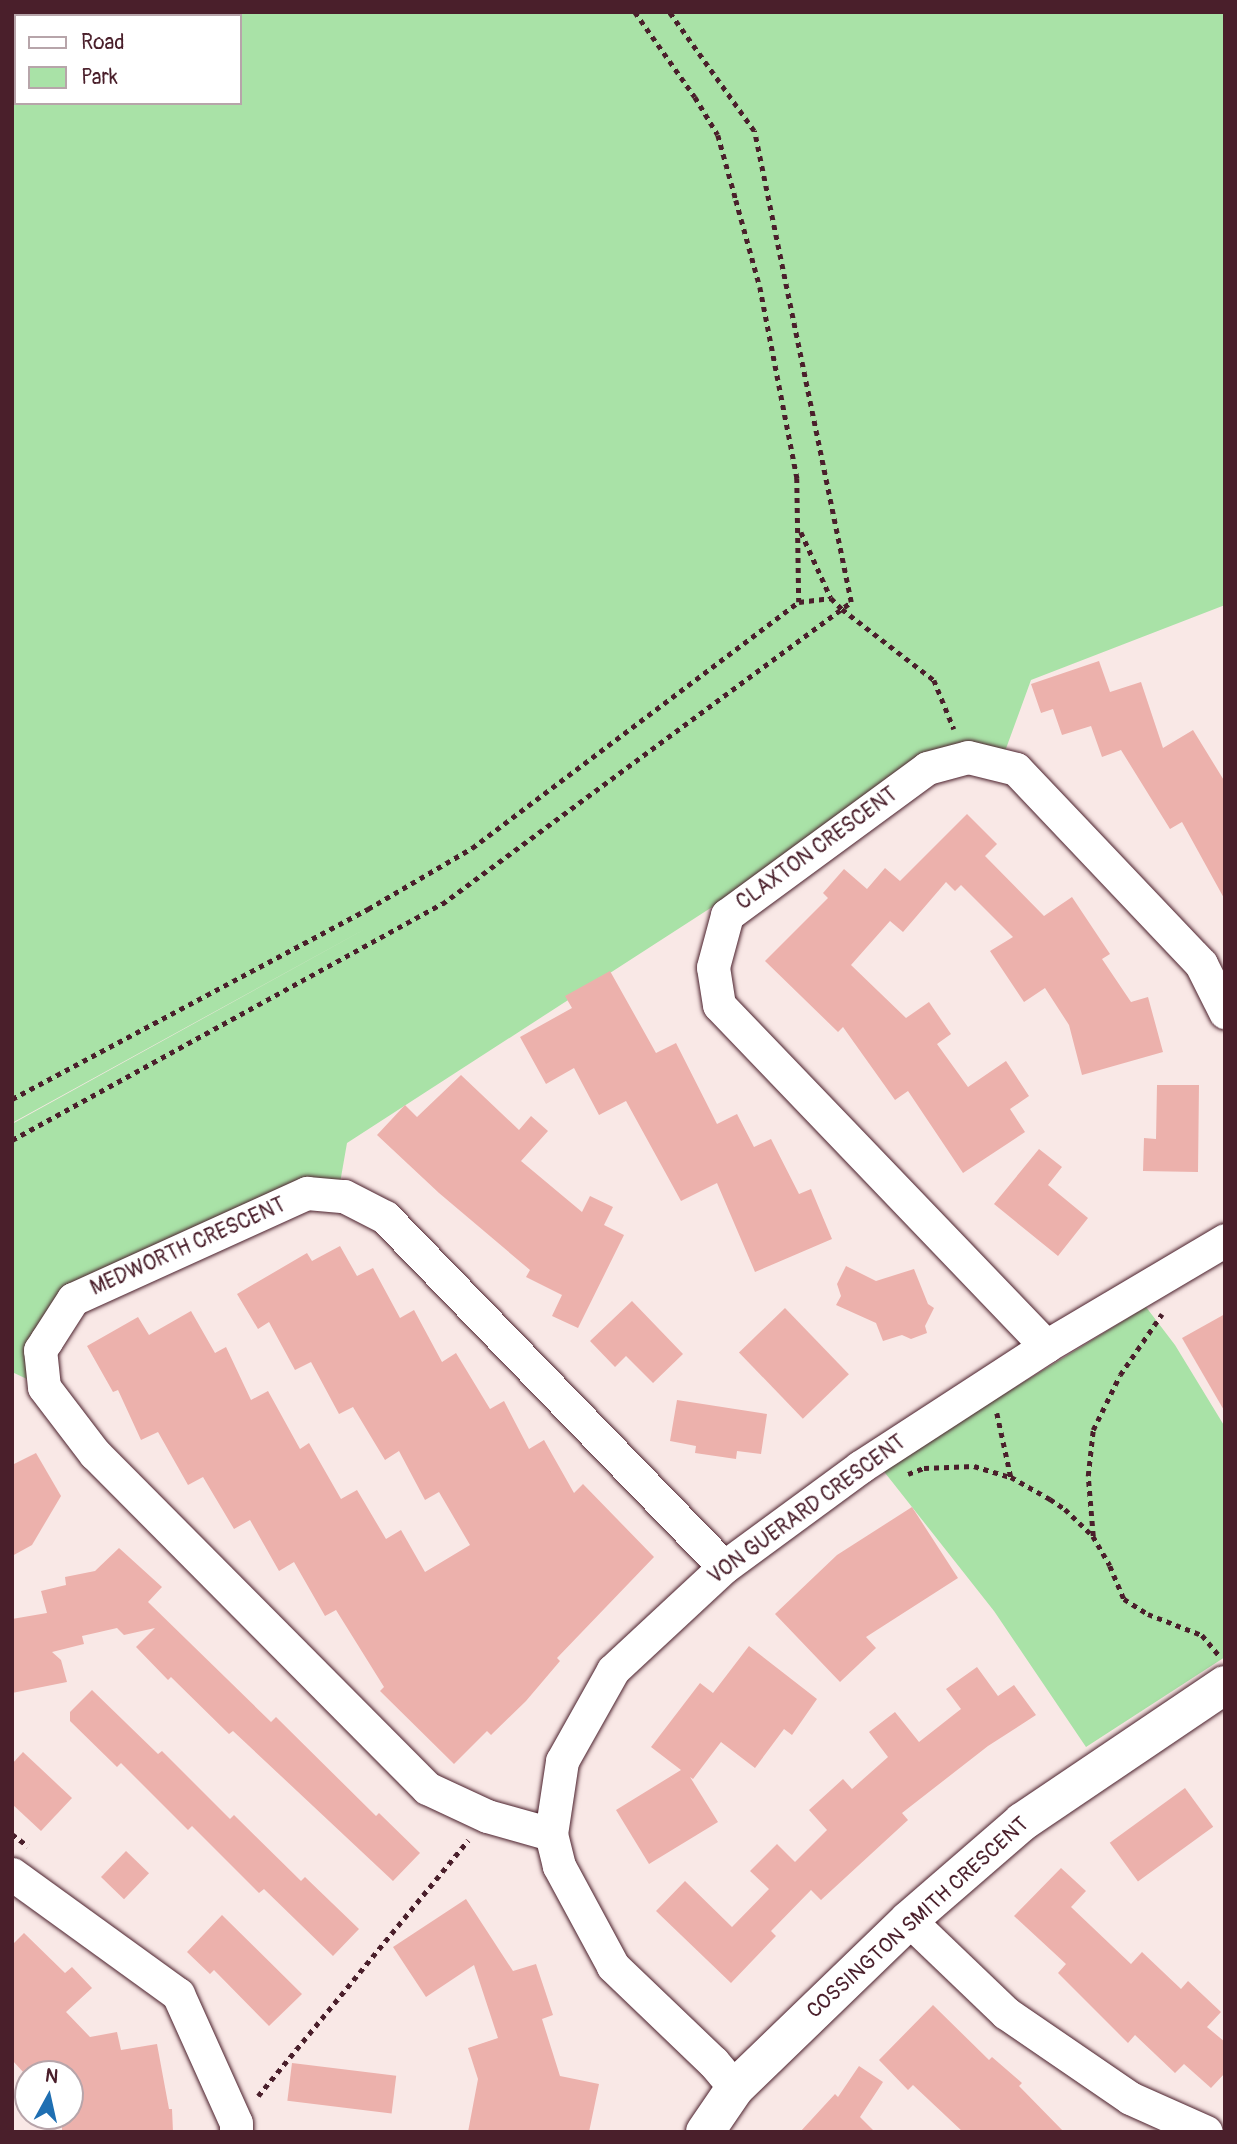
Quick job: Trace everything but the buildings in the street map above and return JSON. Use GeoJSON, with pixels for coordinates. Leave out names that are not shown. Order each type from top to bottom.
{"type":"FeatureCollection","features":[{"type":"Feature","properties":{"kind":"street","name":"CLAXTON CRESCENT"},"geometry":{"type":"LineString","coordinates":[[1046,1346],[719,1004],[713,967],[727,915],[927,768],[968,757],[1016,769],[1200,964],[1225,1012]]}},
{"type":"Feature","properties":{"kind":"street","name":"MEDWORTH CRESCENT"},"geometry":{"type":"LineString","coordinates":[[551,1834],[487,1816],[427,1788],[94,1454],[44,1387],[40,1350],[73,1299],[307,1193],[344,1196],[385,1217],[724,1567]]}},
{"type":"Feature","properties":{"kind":"street","name":"VON GUERARD CRESCENT"},"geometry":{"type":"LineString","coordinates":[[735,2088],[713,2062],[613,1966],[559,1866],[551,1834],[562,1761],[613,1670],[724,1567],[860,1467],[1046,1346],[1158,1277],[1225,1240]]}},
{"type":"Feature","properties":{"kind":"street","name":"COSSINGTON SMITH CRESCENT"},"geometry":{"type":"LineString","coordinates":[[705,2132],[735,2088],[909,1920],[1021,1822],[1220,1687]]}},
{"type":"Feature","properties":{"kind":"street"},"geometry":{"type":"LineString","coordinates":[[12,1874],[178,1994],[236,2127]]}},
{"type":"Feature","properties":{"kind":"street"},"geometry":{"type":"LineString","coordinates":[[909,1920],[1006,2013],[1130,2098],[1206,2132]]}},
{"type":"Feature","properties":{"kind":"path"},"geometry":{"type":"LineString","coordinates":[[635,12],[695,97],[718,135],[760,287],[797,478],[799,602]]}},
{"type":"Feature","properties":{"kind":"path"},"geometry":{"type":"LineString","coordinates":[[12,1140],[442,904],[851,602],[754,131],[669,12]]}},
{"type":"Feature","properties":{"kind":"path"},"geometry":{"type":"LineString","coordinates":[[799,528],[831,597],[842,610],[934,680],[954,730],[961,759]]}},
{"type":"Feature","properties":{"kind":"path"},"geometry":{"type":"LineString","coordinates":[[12,1099],[368,909],[472,848],[799,602],[831,597]]}},
{"type":"Feature","properties":{"kind":"path"},"geometry":{"type":"LineString","coordinates":[[1093,1536],[1088,1476],[1093,1430],[1120,1376],[1165,1308],[1166,1294],[1158,1277]]}},
{"type":"Feature","properties":{"kind":"path"},"geometry":{"type":"LineString","coordinates":[[988,1386],[1002,1431],[1012,1478]]}},
{"type":"Feature","properties":{"kind":"path"},"geometry":{"type":"LineString","coordinates":[[860,1467],[874,1474],[897,1476],[924,1468],[974,1466],[1012,1478],[1065,1509],[1093,1536],[1111,1566],[1124,1599],[1148,1614],[1202,1635],[1220,1687]]}},
{"type":"Feature","properties":{"kind":"path"},"geometry":{"type":"LineString","coordinates":[[236,2127],[473,1834]]}},
{"type":"Feature","properties":{"kind":"green space"},"geometry":{"type":"Polygon","coordinates":[[[12,12],[1225,12],[1225,605],[1031,680],[1000,765],[927,768],[347,1143],[340,1183],[73,1299],[44,1387],[12,1372],[12,1124],[376,923],[12,1123],[12,12]]]}},
{"type":"Feature","properties":{"kind":"green space"},"geometry":{"type":"Polygon","coordinates":[[[1146,1307],[1175,1345],[1225,1427],[1225,1657],[1086,1747],[994,1611],[882,1469],[1146,1307]]]}}]}
